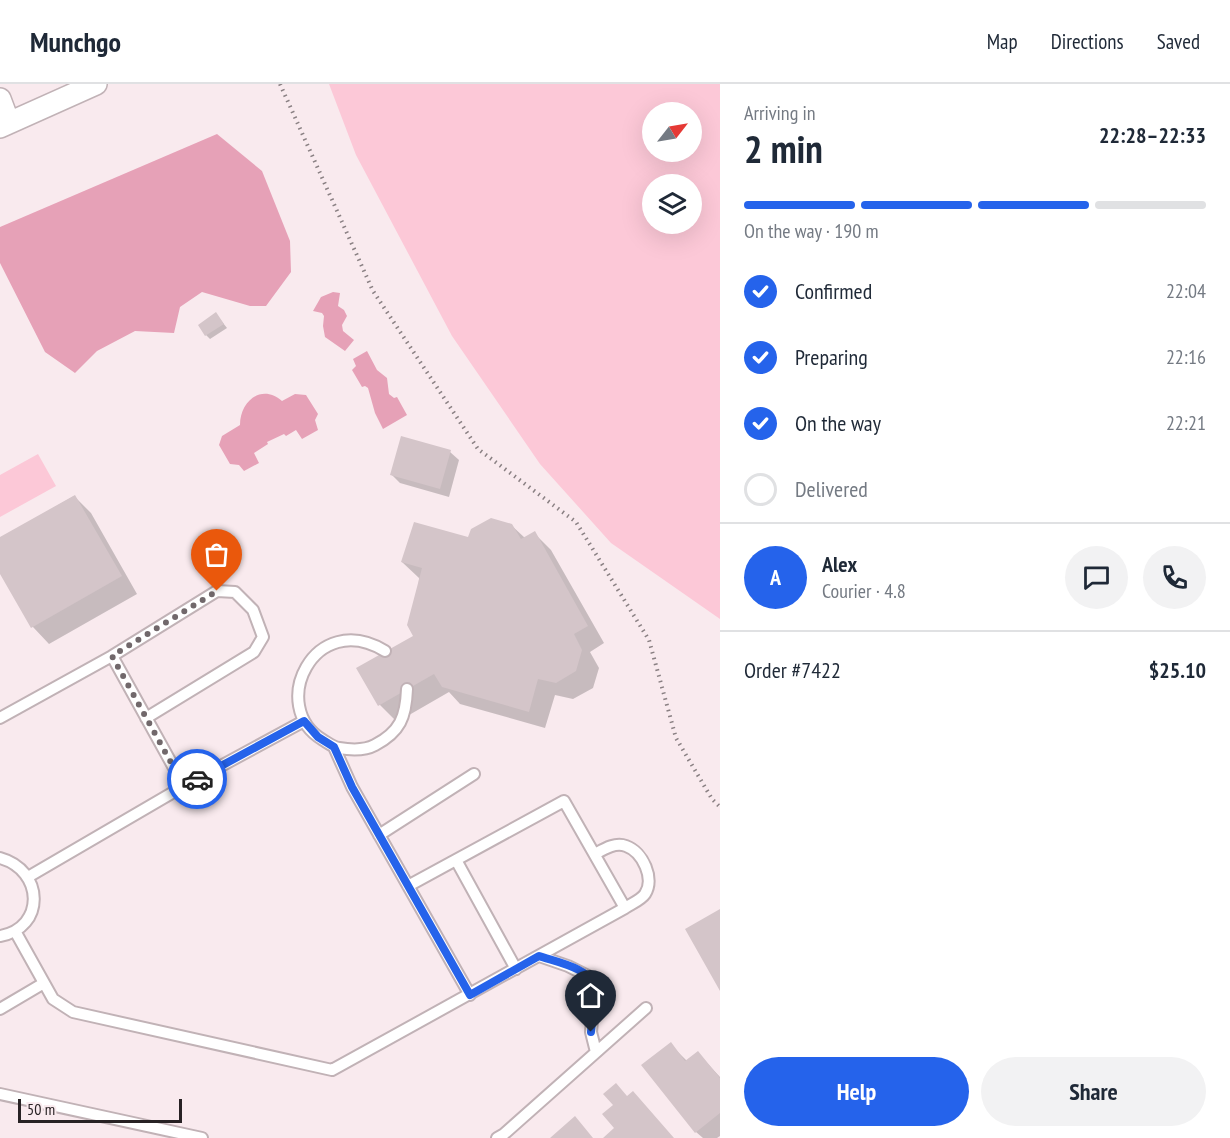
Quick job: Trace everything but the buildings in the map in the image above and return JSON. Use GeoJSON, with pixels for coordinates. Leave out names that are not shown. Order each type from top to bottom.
{"type":"FeatureCollection","features":[{"type":"Feature","properties":{"kind":"street"},"geometry":{"type":"LineString","coordinates":[[0,99],[5,125],[96,84]]}},
{"type":"Feature","properties":{"kind":"lane"},"geometry":{"type":"LineString","coordinates":[[0,718],[112,656],[217,591],[235,592],[252,610],[263,637],[254,652],[146,718]]}},
{"type":"Feature","properties":{"kind":"lane"},"geometry":{"type":"LineString","coordinates":[[385,651],[371,643],[355,640],[339,642],[324,648],[311,659],[303,672],[298,689],[299,705],[304,721],[318,737],[334,747],[353,750],[371,747],[388,738],[401,723],[407,708],[407,689]]}},
{"type":"Feature","properties":{"kind":"lane"},"geometry":{"type":"LineString","coordinates":[[112,656],[184,786]]}},
{"type":"Feature","properties":{"kind":"lane"},"geometry":{"type":"LineString","coordinates":[[28,877],[184,786],[304,721]]}},
{"type":"Feature","properties":{"kind":"lane"},"geometry":{"type":"LineString","coordinates":[[334,747],[352,787],[470,995]]}},
{"type":"Feature","properties":{"kind":"lane"},"geometry":{"type":"LineString","coordinates":[[379,835],[474,774]]}},
{"type":"Feature","properties":{"kind":"lane"},"geometry":{"type":"LineString","coordinates":[[408,886],[564,801],[625,908]]}},
{"type":"Feature","properties":{"kind":"lane"},"geometry":{"type":"LineString","coordinates":[[15,932],[53,999],[73,1012],[332,1070],[644,896],[650,884],[648,873],[642,859],[634,850],[625,845],[611,846],[595,854]]}},
{"type":"Feature","properties":{"kind":"lane"},"geometry":{"type":"LineString","coordinates":[[0,858],[21,868],[33,888],[34,901],[31,913],[24,924],[15,932],[0,936]]}},
{"type":"Feature","properties":{"kind":"lane"},"geometry":{"type":"LineString","coordinates":[[456,860],[516,969]]}},
{"type":"Feature","properties":{"kind":"lane"},"geometry":{"type":"LineString","coordinates":[[539,956],[588,976],[595,988],[591,1032],[596,1052]]}},
{"type":"Feature","properties":{"kind":"lane"},"geometry":{"type":"LineString","coordinates":[[0,1009],[44,983]]}},
{"type":"Feature","properties":{"kind":"lane"},"geometry":{"type":"LineString","coordinates":[[497,1138],[646,1008]]}},
{"type":"Feature","properties":{"kind":"lane"},"geometry":{"type":"LineString","coordinates":[[0,1094],[202,1138]]}},
{"type":"Feature","properties":{"kind":"path"},"geometry":{"type":"LineString","coordinates":[[280,84],[373,291],[478,449],[576,522],[649,640],[676,738],[711,799],[720,807]]}},
{"type":"Feature","properties":{"kind":"shaded area"},"geometry":{"type":"Polygon","coordinates":[[[329,84],[720,84],[720,619],[611,543],[540,464],[452,336],[356,155],[329,84]]]}},
{"type":"Feature","properties":{"kind":"shaded area"},"geometry":{"type":"Polygon","coordinates":[[[217,134],[262,171],[290,241],[291,272],[266,306],[250,306],[202,292],[180,307],[174,333],[135,331],[97,351],[75,373],[45,352],[0,263],[0,227],[217,134]]]}},
{"type":"Feature","properties":{"kind":"shaded area"},"geometry":{"type":"Polygon","coordinates":[[[333,292],[340,293],[338,306],[347,316],[342,325],[343,331],[354,340],[345,351],[325,337],[324,316],[322,313],[313,311],[321,297],[333,292]]]}},
{"type":"Feature","properties":{"kind":"shaded area"},"geometry":{"type":"Polygon","coordinates":[[[367,351],[377,370],[387,378],[389,394],[394,398],[397,397],[407,415],[383,429],[375,413],[368,388],[362,387],[352,370],[356,366],[353,359],[367,351]]]}},
{"type":"Feature","properties":{"kind":"shaded area"},"geometry":{"type":"Polygon","coordinates":[[[260,394],[274,396],[282,401],[295,394],[306,395],[318,414],[315,420],[318,430],[302,439],[296,430],[267,442],[268,444],[254,453],[259,463],[244,471],[239,465],[230,464],[219,445],[222,436],[240,425],[241,416],[248,402],[260,394]]]}},
{"type":"Feature","properties":{"kind":"shaded area"},"geometry":{"type":"Polygon","coordinates":[[[38,454],[56,486],[0,517],[0,475],[38,454]]]}},
{"type":"Feature","properties":{"kind":"way so far"},"geometry":{"type":"LineString","coordinates":[[197,779],[184,786],[112,656],[217,591]]}},
{"type":"Feature","properties":{"kind":"route"},"geometry":{"type":"LineString","coordinates":[[197,779],[304,721],[318,737],[334,747],[352,787],[470,995],[539,956],[588,976],[595,988],[591,1032]]}}]}
